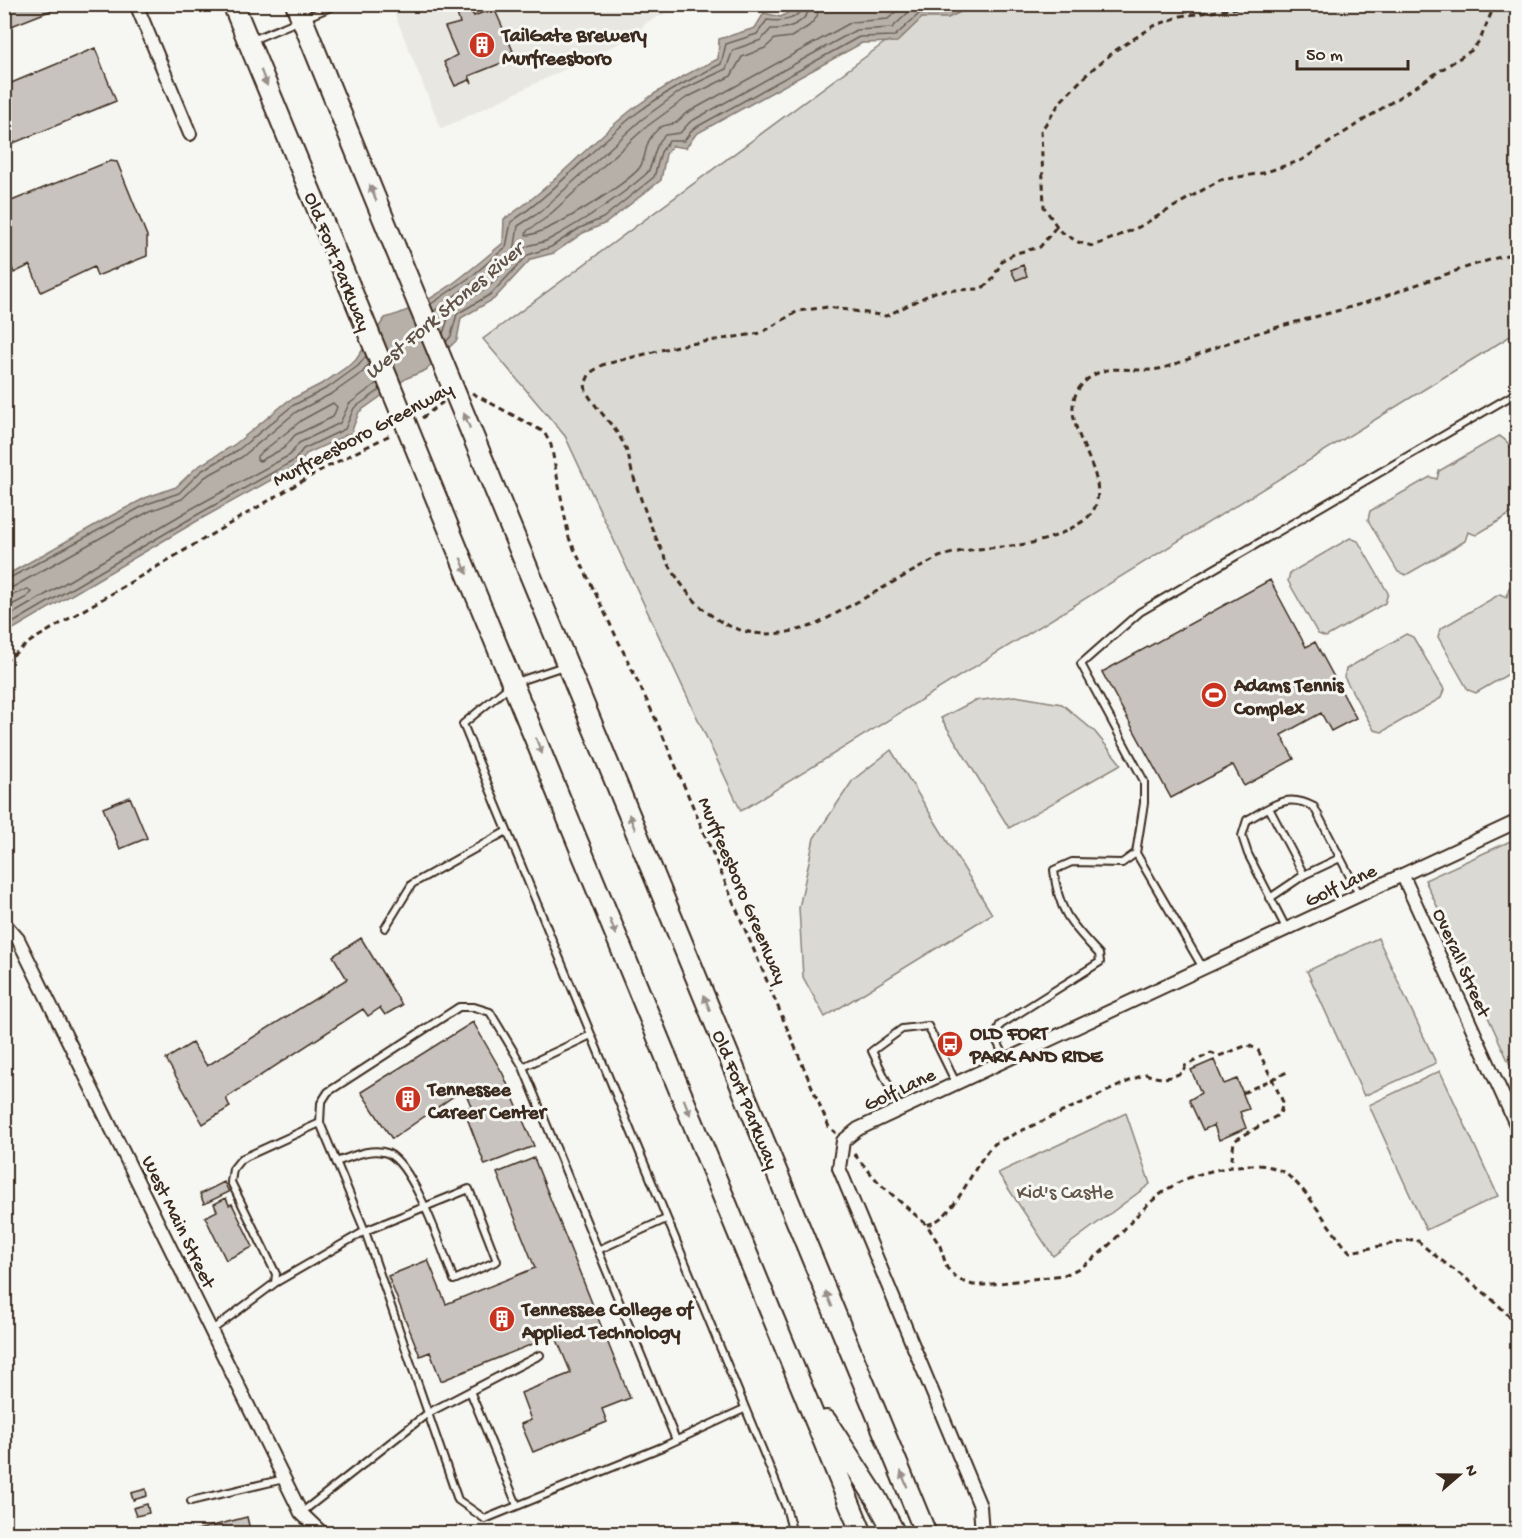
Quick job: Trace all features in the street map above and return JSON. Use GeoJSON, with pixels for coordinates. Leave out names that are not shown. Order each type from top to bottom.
{"type":"FeatureCollection","features":[{"type":"Feature","properties":{"kind":"main road","name":"Old Fort Parkway"},"geometry":{"type":"LineString","coordinates":[[234,4],[862,1533]]}},
{"type":"Feature","properties":{"kind":"main road","name":"Old Fort Parkway"},"geometry":{"type":"LineString","coordinates":[[299,12],[926,1533]]}},
{"type":"Feature","properties":{"kind":"main road"},"geometry":{"type":"LineString","coordinates":[[800,1381],[876,1498],[895,1533]]}},
{"type":"Feature","properties":{"kind":"street"},"geometry":{"type":"LineString","coordinates":[[136,4],[190,134]]}},
{"type":"Feature","properties":{"kind":"street","name":"Golf Lane"},"geometry":{"type":"LineString","coordinates":[[843,1141],[858,1129],[1518,821]]}},
{"type":"Feature","properties":{"kind":"street","name":"Overall Street"},"geometry":{"type":"LineString","coordinates":[[1403,876],[1518,1129]]}},
{"type":"Feature","properties":{"kind":"street","name":"West Main Street"},"geometry":{"type":"LineString","coordinates":[[4,923],[18,939],[301,1513],[323,1533]]}},
{"type":"Feature","properties":{"kind":"street"},"geometry":{"type":"LineString","coordinates":[[843,1141],[839,1168],[980,1506],[982,1533]]}},
{"type":"Feature","properties":{"kind":"lane"},"geometry":{"type":"LineString","coordinates":[[249,41],[299,12],[338,4]]}},
{"type":"Feature","properties":{"kind":"lane"},"geometry":{"type":"LineString","coordinates":[[1203,969],[1136,853],[1144,804],[1144,781],[1081,664],[1140,612],[1518,392]]}},
{"type":"Feature","properties":{"kind":"lane"},"geometry":{"type":"LineString","coordinates":[[567,665],[513,683],[464,724],[786,1508],[793,1533]]}},
{"type":"Feature","properties":{"kind":"lane"},"geometry":{"type":"LineString","coordinates":[[1287,930],[1248,854],[1242,836],[1247,820],[1285,800],[1300,800],[1314,807],[1360,896]]}},
{"type":"Feature","properties":{"kind":"lane"},"geometry":{"type":"LineString","coordinates":[[1269,808],[1304,875]]}},
{"type":"Feature","properties":{"kind":"lane"},"geometry":{"type":"LineString","coordinates":[[385,928],[412,884],[507,831]]}},
{"type":"Feature","properties":{"kind":"lane"},"geometry":{"type":"LineString","coordinates":[[1007,1060],[995,1037],[1000,1025],[1100,962],[1099,954],[1066,916],[1056,895],[1054,870],[1072,862],[1122,863],[1136,853]]}},
{"type":"Feature","properties":{"kind":"lane"},"geometry":{"type":"LineString","coordinates":[[1270,898],[1304,875],[1341,858]]}},
{"type":"Feature","properties":{"kind":"lane"},"geometry":{"type":"LineString","coordinates":[[676,1440],[523,1067],[490,1012],[474,1007],[459,1007],[328,1092],[321,1103],[320,1123],[365,1231],[458,1500],[485,1519],[676,1440],[744,1409]]}},
{"type":"Feature","properties":{"kind":"lane"},"geometry":{"type":"LineString","coordinates":[[901,1109],[872,1050],[902,1029],[928,1026],[957,1083]]}},
{"type":"Feature","properties":{"kind":"lane"},"geometry":{"type":"LineString","coordinates":[[523,1067],[591,1035]]}},
{"type":"Feature","properties":{"kind":"lane"},"geometry":{"type":"LineString","coordinates":[[275,1283],[276,1274],[231,1182],[233,1169],[241,1159],[320,1123]]}},
{"type":"Feature","properties":{"kind":"lane"},"geometry":{"type":"LineString","coordinates":[[212,1330],[275,1283],[365,1231],[424,1205],[469,1189],[497,1261],[454,1280],[424,1205],[403,1167],[387,1153],[369,1152],[336,1162]]}},
{"type":"Feature","properties":{"kind":"lane"},"geometry":{"type":"LineString","coordinates":[[598,1250],[666,1219]]}},
{"type":"Feature","properties":{"kind":"lane"},"geometry":{"type":"LineString","coordinates":[[301,1513],[428,1413],[540,1355]]}},
{"type":"Feature","properties":{"kind":"lane"},"geometry":{"type":"LineString","coordinates":[[470,1391],[518,1505]]}},
{"type":"Feature","properties":{"kind":"lane"},"geometry":{"type":"LineString","coordinates":[[191,1502],[285,1479]]}},
{"type":"Feature","properties":{"kind":"path"},"geometry":{"type":"LineString","coordinates":[[1269,4],[1168,19],[1139,34],[1082,80],[1061,101],[1041,131],[1044,207],[1056,227],[1078,242],[1092,246],[1140,227],[1220,180],[1263,173],[1302,160],[1472,50],[1480,40],[1495,4]]}},
{"type":"Feature","properties":{"kind":"path"},"geometry":{"type":"LineString","coordinates":[[1056,227],[1040,246],[1016,253],[1003,260],[990,284],[980,289],[937,291],[886,316],[828,307],[798,311],[761,333],[627,357],[602,365],[590,373],[585,384],[586,391],[623,442],[655,535],[684,589],[696,605],[715,619],[736,628],[768,633],[798,630],[818,624],[939,556],[959,551],[1024,546],[1047,541],[1083,521],[1096,506],[1097,487],[1071,407],[1080,386],[1098,372],[1107,369],[1164,368],[1251,335],[1371,301],[1518,252]]}},
{"type":"Feature","properties":{"kind":"path","name":"Murfreesboro Greenway"},"geometry":{"type":"LineString","coordinates":[[463,395],[475,393],[508,414],[544,432],[551,445],[569,538],[657,722],[829,1127],[880,1184],[927,1225],[940,1245],[947,1268],[957,1279],[973,1285],[1064,1275],[1089,1263],[1109,1248],[1163,1192],[1205,1172],[1249,1164],[1275,1167],[1286,1173],[1320,1210],[1350,1252],[1416,1239],[1440,1262],[1500,1304],[1518,1327]]}},
{"type":"Feature","properties":{"kind":"path","name":"Murfreesboro Greenway"},"geometry":{"type":"LineString","coordinates":[[413,422],[444,401]]}},
{"type":"Feature","properties":{"kind":"path","name":"Murfreesboro Greenway"},"geometry":{"type":"LineString","coordinates":[[4,662],[31,641],[319,471],[396,432]]}},
{"type":"Feature","properties":{"kind":"path"},"geometry":{"type":"LineString","coordinates":[[927,1225],[946,1212],[964,1189],[986,1151],[997,1142],[1136,1077],[1146,1074],[1160,1080],[1171,1078],[1183,1072],[1185,1066],[1211,1053],[1219,1056],[1248,1046],[1258,1050],[1283,1102],[1280,1114],[1234,1141],[1232,1167]]}},
{"type":"Feature","properties":{"kind":"path"},"geometry":{"type":"LineString","coordinates":[[1243,1093],[1287,1072]]}},
{"type":"Feature","properties":{"kind":"shaded area"},"geometry":{"type":"Polygon","coordinates":[[[391,5],[684,5],[647,22],[634,36],[441,129],[391,5]]]}},
{"type":"Feature","properties":{"kind":"green space"},"geometry":{"type":"Polygon","coordinates":[[[927,5],[1517,5],[1517,332],[741,811],[565,436],[483,339],[899,32],[927,5]]]}},
{"type":"Feature","properties":{"kind":"green space"},"geometry":{"type":"Polygon","coordinates":[[[1499,436],[1512,449],[1515,458],[1518,479],[1517,510],[1476,535],[1468,532],[1465,541],[1406,575],[1398,572],[1368,520],[1370,511],[1430,477],[1437,479],[1439,471],[1499,436]]]}},
{"type":"Feature","properties":{"kind":"green space"},"geometry":{"type":"Polygon","coordinates":[[[1350,538],[1358,541],[1388,593],[1385,603],[1326,637],[1318,634],[1288,581],[1290,573],[1350,538]]]}},
{"type":"Feature","properties":{"kind":"green space"},"geometry":{"type":"Polygon","coordinates":[[[1517,584],[1517,669],[1476,693],[1468,690],[1438,637],[1440,629],[1500,594],[1507,597],[1509,588],[1517,584]]]}},
{"type":"Feature","properties":{"kind":"green space"},"geometry":{"type":"Polygon","coordinates":[[[1406,634],[1413,637],[1444,689],[1441,698],[1382,732],[1374,730],[1344,677],[1346,669],[1406,634]]]}},
{"type":"Feature","properties":{"kind":"green space"},"geometry":{"type":"Polygon","coordinates":[[[1015,696],[1062,704],[1095,732],[1121,764],[1009,828],[941,718],[974,701],[1015,696]]]}},
{"type":"Feature","properties":{"kind":"green space"},"geometry":{"type":"Polygon","coordinates":[[[891,750],[992,914],[825,1017],[803,977],[799,908],[814,838],[853,780],[891,750]]]}},
{"type":"Feature","properties":{"kind":"green space"},"geometry":{"type":"Polygon","coordinates":[[[1517,838],[1517,1080],[1425,880],[1517,838]]]}},
{"type":"Feature","properties":{"kind":"green space"},"geometry":{"type":"Polygon","coordinates":[[[1378,938],[1436,1063],[1364,1096],[1307,971],[1378,938]]]}},
{"type":"Feature","properties":{"kind":"green space"},"geometry":{"type":"Polygon","coordinates":[[[1440,1071],[1498,1196],[1426,1230],[1369,1105],[1440,1071]]]}},
{"type":"Feature","properties":{"kind":"green space","name":"Kid's Castle"},"geometry":{"type":"Polygon","coordinates":[[[1126,1113],[1150,1184],[1053,1256],[998,1173],[1126,1113]]]}},
{"type":"Feature","properties":{"kind":"water","name":"West Fork Stones River"},"geometry":{"type":"Polygon","coordinates":[[[800,5],[975,5],[948,18],[922,18],[897,42],[862,43],[696,134],[686,148],[673,146],[666,154],[661,180],[606,223],[583,233],[554,253],[531,259],[494,299],[461,318],[457,340],[426,370],[407,378],[359,412],[351,433],[306,454],[300,464],[197,521],[5,634],[5,576],[145,498],[176,487],[197,467],[234,445],[288,401],[325,382],[355,361],[385,318],[418,306],[433,297],[462,277],[503,243],[504,219],[538,194],[617,122],[664,87],[718,59],[719,39],[755,28],[764,13],[781,17],[800,5]]]}},
{"type":"Feature","properties":{"kind":"building"},"geometry":{"type":"Polygon","coordinates":[[[4,4],[49,4],[52,10],[4,29],[4,4]]]}},
{"type":"Feature","properties":{"kind":"building","name":"TailGate Brewery Murfreesboro"},"geometry":{"type":"Polygon","coordinates":[[[494,8],[513,51],[507,54],[509,60],[469,76],[472,83],[469,80],[455,86],[444,62],[457,55],[445,27],[460,23],[457,14],[469,9],[474,16],[494,8]]]}},
{"type":"Feature","properties":{"kind":"building"},"geometry":{"type":"Polygon","coordinates":[[[95,48],[116,101],[4,147],[4,86],[95,48]]]}},
{"type":"Feature","properties":{"kind":"building"},"geometry":{"type":"Polygon","coordinates":[[[110,161],[117,162],[147,236],[147,256],[97,276],[94,267],[41,292],[30,265],[14,273],[4,249],[4,204],[110,161]]]}},
{"type":"Feature","properties":{"kind":"building"},"geometry":{"type":"Polygon","coordinates":[[[1023,265],[1027,276],[1016,280],[1011,270],[1023,265]]]}},
{"type":"Feature","properties":{"kind":"building"},"geometry":{"type":"Polygon","coordinates":[[[1270,580],[1306,647],[1315,642],[1356,718],[1331,731],[1321,713],[1281,735],[1294,759],[1244,786],[1233,765],[1171,798],[1102,672],[1270,580]]]}},
{"type":"Feature","properties":{"kind":"building"},"geometry":{"type":"Polygon","coordinates":[[[130,797],[147,838],[120,849],[103,808],[130,797]]]}},
{"type":"Feature","properties":{"kind":"building"},"geometry":{"type":"Polygon","coordinates":[[[361,938],[402,1005],[385,1015],[380,1008],[368,1016],[363,1009],[226,1098],[230,1107],[203,1124],[166,1059],[192,1043],[207,1066],[347,979],[333,956],[361,938]]]}},
{"type":"Feature","properties":{"kind":"building","name":"Tennessee Career Center"},"geometry":{"type":"Polygon","coordinates":[[[473,1022],[503,1074],[534,1146],[485,1165],[464,1110],[471,1106],[464,1089],[392,1139],[361,1092],[473,1022]]]}},
{"type":"Feature","properties":{"kind":"building"},"geometry":{"type":"Polygon","coordinates":[[[1214,1060],[1224,1084],[1237,1079],[1249,1109],[1240,1112],[1246,1128],[1219,1140],[1214,1125],[1203,1130],[1189,1100],[1201,1093],[1191,1070],[1214,1060]]]}},
{"type":"Feature","properties":{"kind":"building","name":"Tennessee College of Applied Technology"},"geometry":{"type":"Polygon","coordinates":[[[534,1158],[630,1398],[602,1409],[607,1422],[533,1452],[521,1424],[531,1420],[521,1393],[571,1373],[555,1335],[441,1381],[430,1352],[420,1356],[388,1276],[428,1260],[446,1304],[535,1268],[497,1173],[534,1158]]]}},
{"type":"Feature","properties":{"kind":"building"},"geometry":{"type":"Polygon","coordinates":[[[224,1182],[229,1192],[204,1204],[200,1194],[224,1182]]]}},
{"type":"Feature","properties":{"kind":"building"},"geometry":{"type":"Polygon","coordinates":[[[226,1198],[229,1205],[232,1204],[253,1247],[226,1260],[205,1217],[217,1211],[214,1204],[226,1198]]]}},
{"type":"Feature","properties":{"kind":"building"},"geometry":{"type":"Polygon","coordinates":[[[146,1489],[147,1496],[133,1500],[131,1493],[146,1489]]]}},
{"type":"Feature","properties":{"kind":"building"},"geometry":{"type":"Polygon","coordinates":[[[147,1504],[149,1513],[136,1516],[133,1508],[147,1504]]]}},
{"type":"Feature","properties":{"kind":"building"},"geometry":{"type":"Polygon","coordinates":[[[247,1517],[251,1534],[182,1534],[247,1517]]]}},
{"type":"Feature","properties":{"kind":"place","name":"TailGate Brewery Murfreesboro"},"geometry":{"type":"Point","coordinates":[482,45]}},
{"type":"Feature","properties":{"kind":"place","name":"Adams Tennis Complex"},"geometry":{"type":"Point","coordinates":[1214,695]}},
{"type":"Feature","properties":{"kind":"place","name":"OLD FORT PARK AND RIDE"},"geometry":{"type":"Point","coordinates":[950,1044]}},
{"type":"Feature","properties":{"kind":"place","name":"Tennessee Career Center"},"geometry":{"type":"Point","coordinates":[408,1099]}},
{"type":"Feature","properties":{"kind":"place","name":"Tennessee College of Applied Technology"},"geometry":{"type":"Point","coordinates":[502,1319]}}]}
